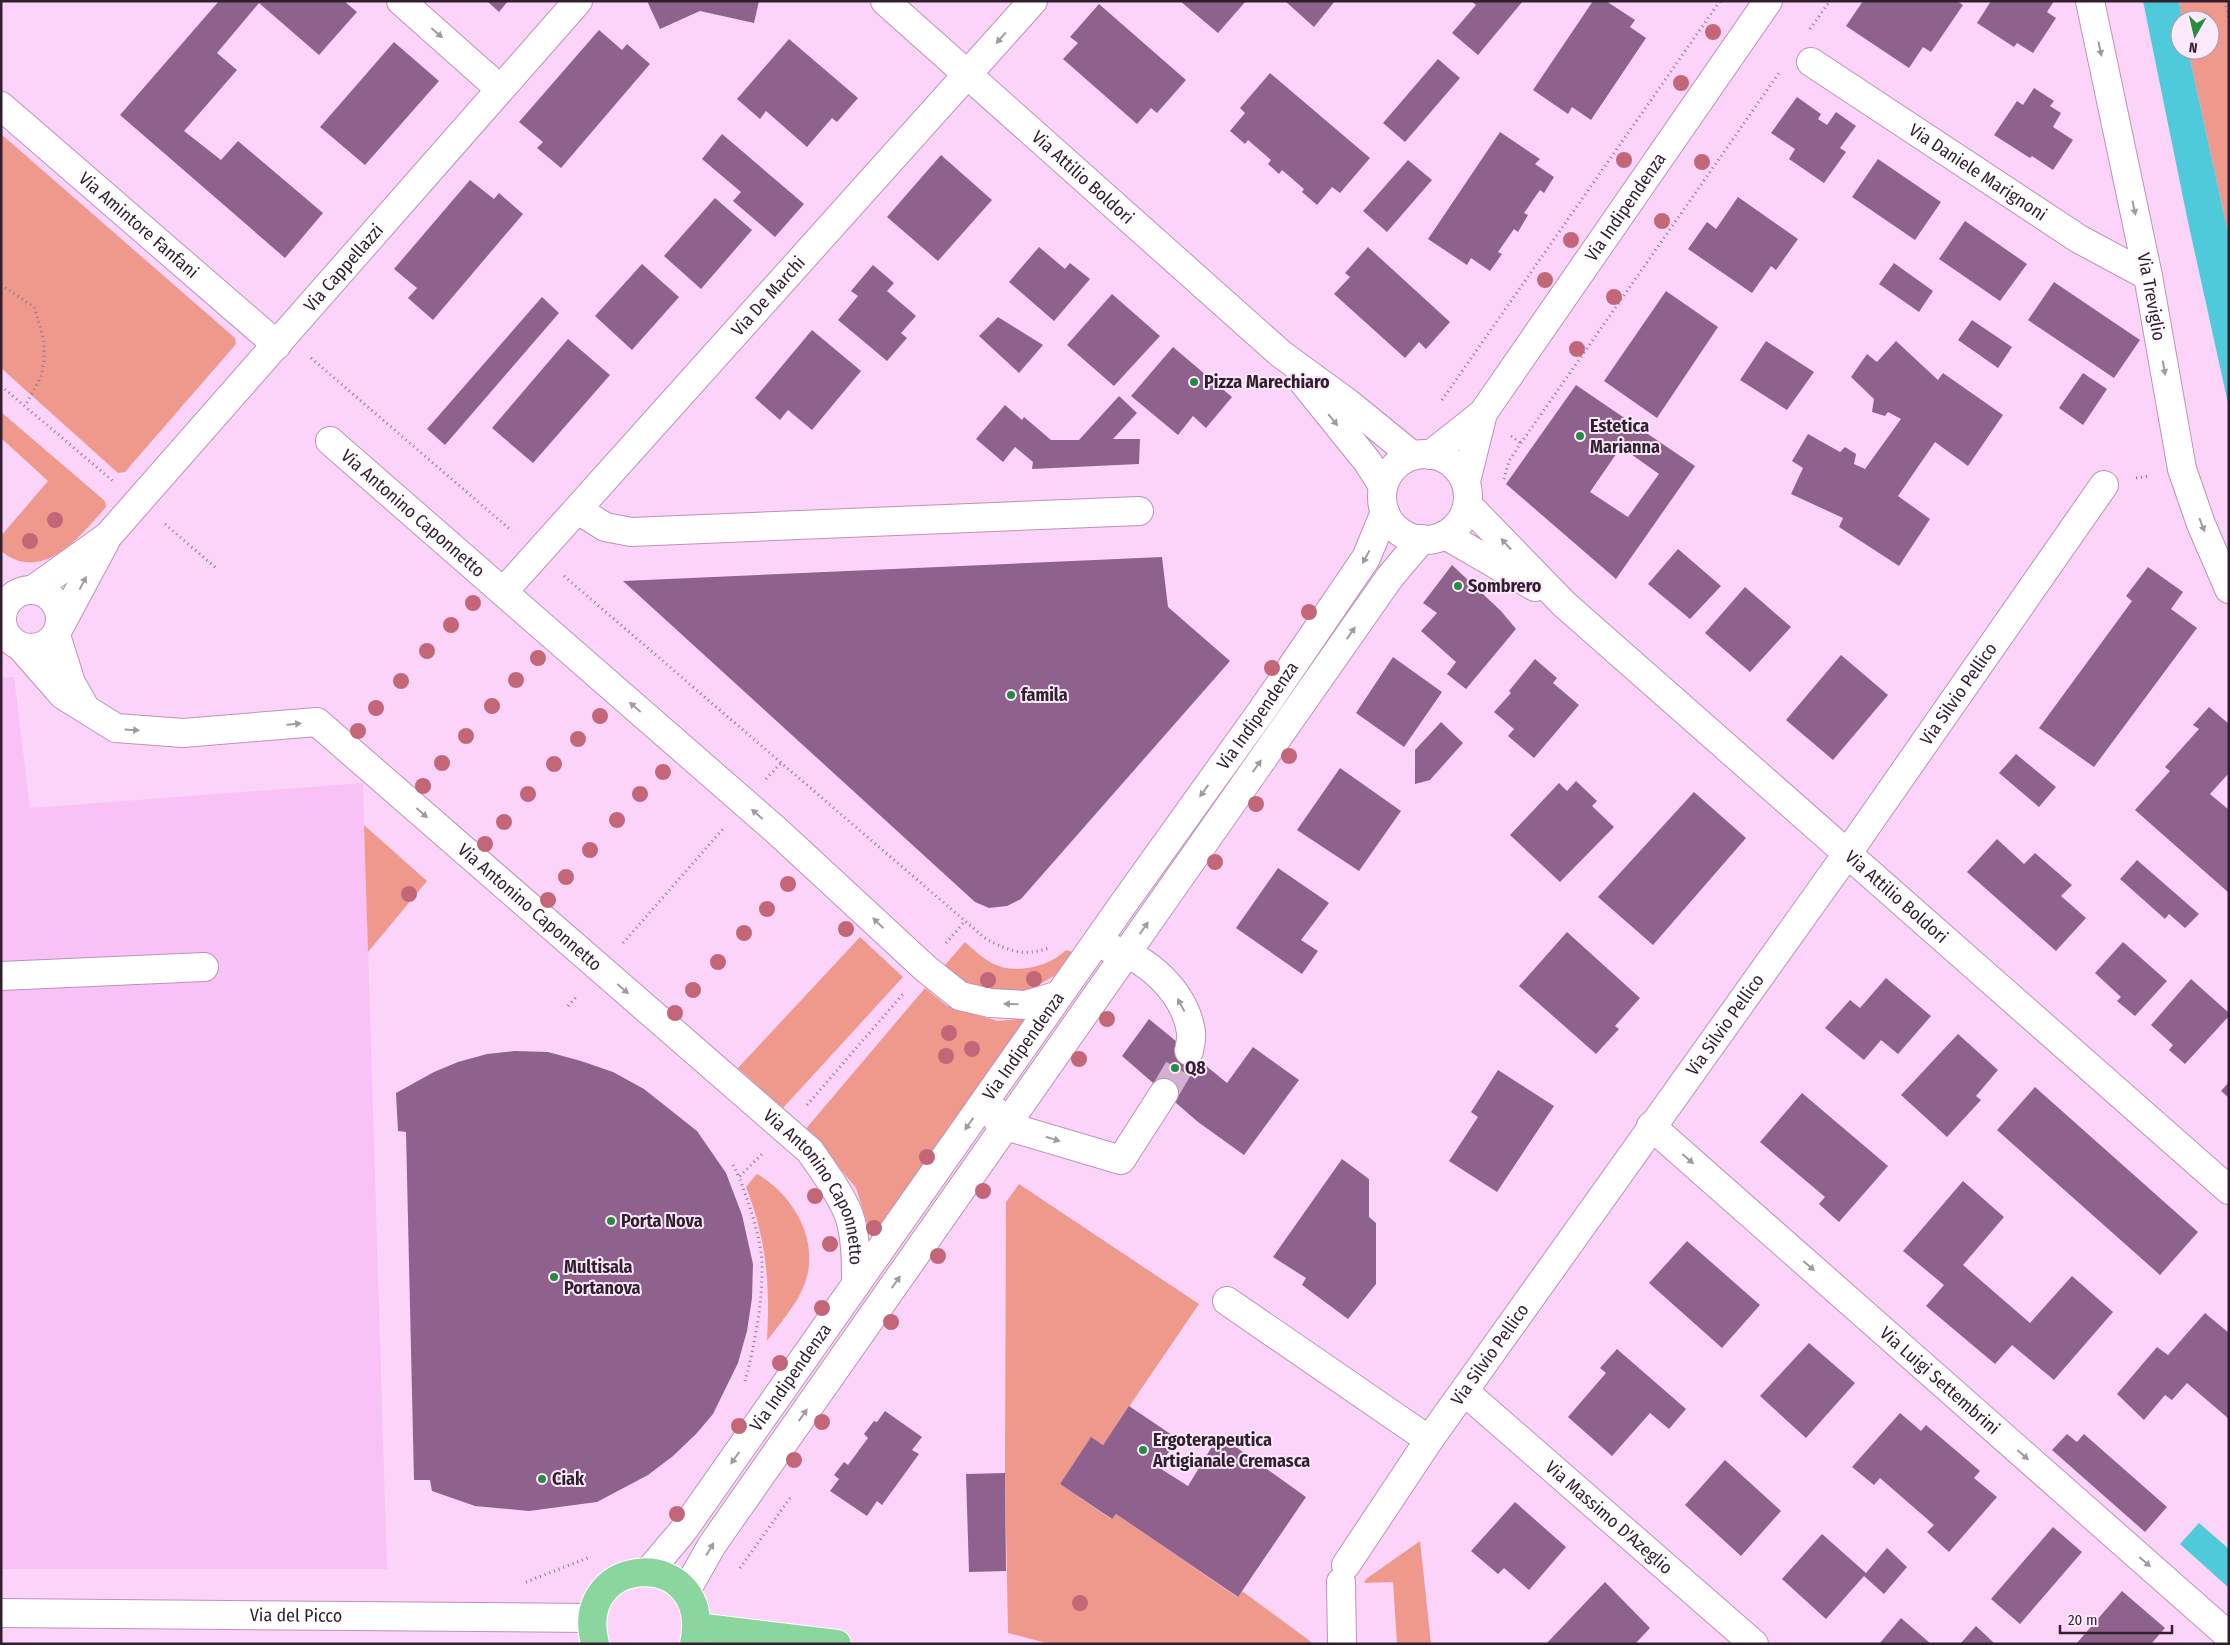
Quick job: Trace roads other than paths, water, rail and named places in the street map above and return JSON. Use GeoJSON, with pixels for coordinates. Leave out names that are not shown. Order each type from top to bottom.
{"type":"FeatureCollection","features":[{"type":"Feature","properties":{"kind":"main road"},"geometry":{"type":"LineString","coordinates":[[594,1635],[596,1602],[605,1588],[626,1574],[649,1571],[668,1576],[686,1591],[696,1610],[695,1635],[837,1644]]}},
{"type":"Feature","properties":{"kind":"street"},"geometry":{"type":"LineString","coordinates":[[401,1],[500,89]]}},
{"type":"Feature","properties":{"kind":"street","name":"Via Cappellazzi"},"geometry":{"type":"LineString","coordinates":[[58,630],[108,536],[578,1]]}},
{"type":"Feature","properties":{"kind":"street","name":"Via Attilio Boldori"},"geometry":{"type":"LineString","coordinates":[[885,1],[1281,354],[1421,455]]}},
{"type":"Feature","properties":{"kind":"street","name":"Via De Marchi"},"geometry":{"type":"LineString","coordinates":[[504,591],[968,76],[1033,1]]}},
{"type":"Feature","properties":{"kind":"street","name":"Via Indipendenza"},"geometry":{"type":"LineString","coordinates":[[1421,455],[1483,413],[1768,1]]}},
{"type":"Feature","properties":{"kind":"street","name":"Via Treviglio"},"geometry":{"type":"LineString","coordinates":[[2090,1],[2148,276],[2182,469],[2200,524],[2229,589]]}},
{"type":"Feature","properties":{"kind":"street","name":"Via Daniele Marignoni"},"geometry":{"type":"LineString","coordinates":[[1811,62],[2079,239],[2148,276]]}},
{"type":"Feature","properties":{"kind":"street","name":"Via Amintore Fanfani"},"geometry":{"type":"LineString","coordinates":[[1,106],[277,345]]}},
{"type":"Feature","properties":{"kind":"street","name":"Via Attilio Boldori"},"geometry":{"type":"LineString","coordinates":[[1281,354],[1367,461],[1384,499]]}},
{"type":"Feature","properties":{"kind":"street","name":"Via Indipendenza"},"geometry":{"type":"LineString","coordinates":[[1467,493],[1483,413]]}},
{"type":"Feature","properties":{"kind":"street","name":"Via Antonino Caponnetto"},"geometry":{"type":"LineString","coordinates":[[330,440],[842,890],[925,968],[960,996],[990,1004],[1026,1005],[1059,995]]}},
{"type":"Feature","properties":{"kind":"street"},"geometry":{"type":"LineString","coordinates":[[1421,455],[1440,456],[1452,462],[1462,472],[1467,493],[1464,517],[1456,528],[1434,537],[1411,537],[1400,532],[1391,523],[1384,499],[1389,472],[1397,464],[1421,455]]}},
{"type":"Feature","properties":{"kind":"street","name":"Via Silvio Pellico"},"geometry":{"type":"LineString","coordinates":[[1342,1644],[1344,1574],[1429,1440],[1465,1392],[1651,1126],[1847,854],[2104,485]]}},
{"type":"Feature","properties":{"kind":"street","name":"Via Attilio Boldori"},"geometry":{"type":"LineString","coordinates":[[1467,493],[1564,604],[2229,1190]]}},
{"type":"Feature","properties":{"kind":"street","name":"Via Indipendenza"},"geometry":{"type":"LineString","coordinates":[[649,1571],[687,1525],[1059,995],[1110,950],[1126,900],[1263,709],[1366,558],[1384,499]]}},
{"type":"Feature","properties":{"kind":"street"},"geometry":{"type":"LineString","coordinates":[[578,510],[605,527],[631,532],[1139,511]]}},
{"type":"Feature","properties":{"kind":"street","name":"Via Cappellazzi"},"geometry":{"type":"LineString","coordinates":[[12,593],[108,536]]}},
{"type":"Feature","properties":{"kind":"street","name":"Via Attilio Boldori"},"geometry":{"type":"LineString","coordinates":[[1434,537],[1564,604]]}},
{"type":"Feature","properties":{"kind":"street","name":"Via Indipendenza"},"geometry":{"type":"LineString","coordinates":[[686,1591],[712,1544],[1006,1126],[1110,950],[1390,577],[1434,537]]}},
{"type":"Feature","properties":{"kind":"street"},"geometry":{"type":"LineString","coordinates":[[12,593],[48,595],[58,605],[61,615],[58,630],[49,643],[40,647],[31,648],[12,643],[7,636],[2,618],[12,593]]}},
{"type":"Feature","properties":{"kind":"street"},"geometry":{"type":"LineString","coordinates":[[58,630],[71,683],[88,712]]}},
{"type":"Feature","properties":{"kind":"street","name":"Via Antonino Caponnetto"},"geometry":{"type":"LineString","coordinates":[[12,643],[63,695],[116,728],[183,733],[317,722],[786,1129],[810,1152],[825,1173],[851,1220],[856,1258],[856,1284]]}},
{"type":"Feature","properties":{"kind":"street"},"geometry":{"type":"LineString","coordinates":[[1110,950],[1167,981],[1183,1007],[1192,1033],[1189,1051]]}},
{"type":"Feature","properties":{"kind":"street"},"geometry":{"type":"LineString","coordinates":[[1,976],[204,967]]}},
{"type":"Feature","properties":{"kind":"street"},"geometry":{"type":"LineString","coordinates":[[1006,1126],[1121,1160],[1164,1093]]}},
{"type":"Feature","properties":{"kind":"street","name":"Via Luigi Settembrini"},"geometry":{"type":"LineString","coordinates":[[1651,1126],[2229,1636]]}},
{"type":"Feature","properties":{"kind":"street"},"geometry":{"type":"LineString","coordinates":[[1227,1301],[1429,1440]]}},
{"type":"Feature","properties":{"kind":"street","name":"Via Massimo D'Azeglio"},"geometry":{"type":"LineString","coordinates":[[1465,1392],[1754,1644]]}},
{"type":"Feature","properties":{"kind":"street","name":"Via del Picco"},"geometry":{"type":"LineString","coordinates":[[1,1613],[594,1635]]}},
{"type":"Feature","properties":{"kind":"water"},"geometry":{"type":"Polygon","coordinates":[[[2143,1],[2179,1],[2180,10],[2170,10],[2170,60],[2190,60],[2229,237],[2229,408],[2187,217],[2143,1]]]}},
{"type":"Feature","properties":{"kind":"water"},"geometry":{"type":"Polygon","coordinates":[[[2199,1523],[2229,1549],[2229,1588],[2180,1544],[2199,1523]]]}},
{"type":"Feature","properties":{"kind":"tunnel"},"geometry":{"type":"LineString","coordinates":[[1164,1093],[1189,1051]]}},
{"type":"Feature","properties":{"kind":"place","name":"Pizza Marechiaro"},"geometry":{"type":"Point","coordinates":[1194,382]}},
{"type":"Feature","properties":{"kind":"place","name":"Estetica Marianna"},"geometry":{"type":"Point","coordinates":[1580,436]}},
{"type":"Feature","properties":{"kind":"place","name":"Sombrero"},"geometry":{"type":"Point","coordinates":[1458,586]}},
{"type":"Feature","properties":{"kind":"place","name":"famila"},"geometry":{"type":"Point","coordinates":[1011,695]}},
{"type":"Feature","properties":{"kind":"place","name":"Q8"},"geometry":{"type":"Point","coordinates":[1175,1068]}},
{"type":"Feature","properties":{"kind":"place","name":"Porta Nova"},"geometry":{"type":"Point","coordinates":[611,1221]}},
{"type":"Feature","properties":{"kind":"place","name":"Multisala Portanova"},"geometry":{"type":"Point","coordinates":[554,1277]}},
{"type":"Feature","properties":{"kind":"place","name":"Ergoterapeutica Artigianale Cremasca"},"geometry":{"type":"Point","coordinates":[1143,1450]}},
{"type":"Feature","properties":{"kind":"place","name":"Ciak"},"geometry":{"type":"Point","coordinates":[542,1479]}}]}
